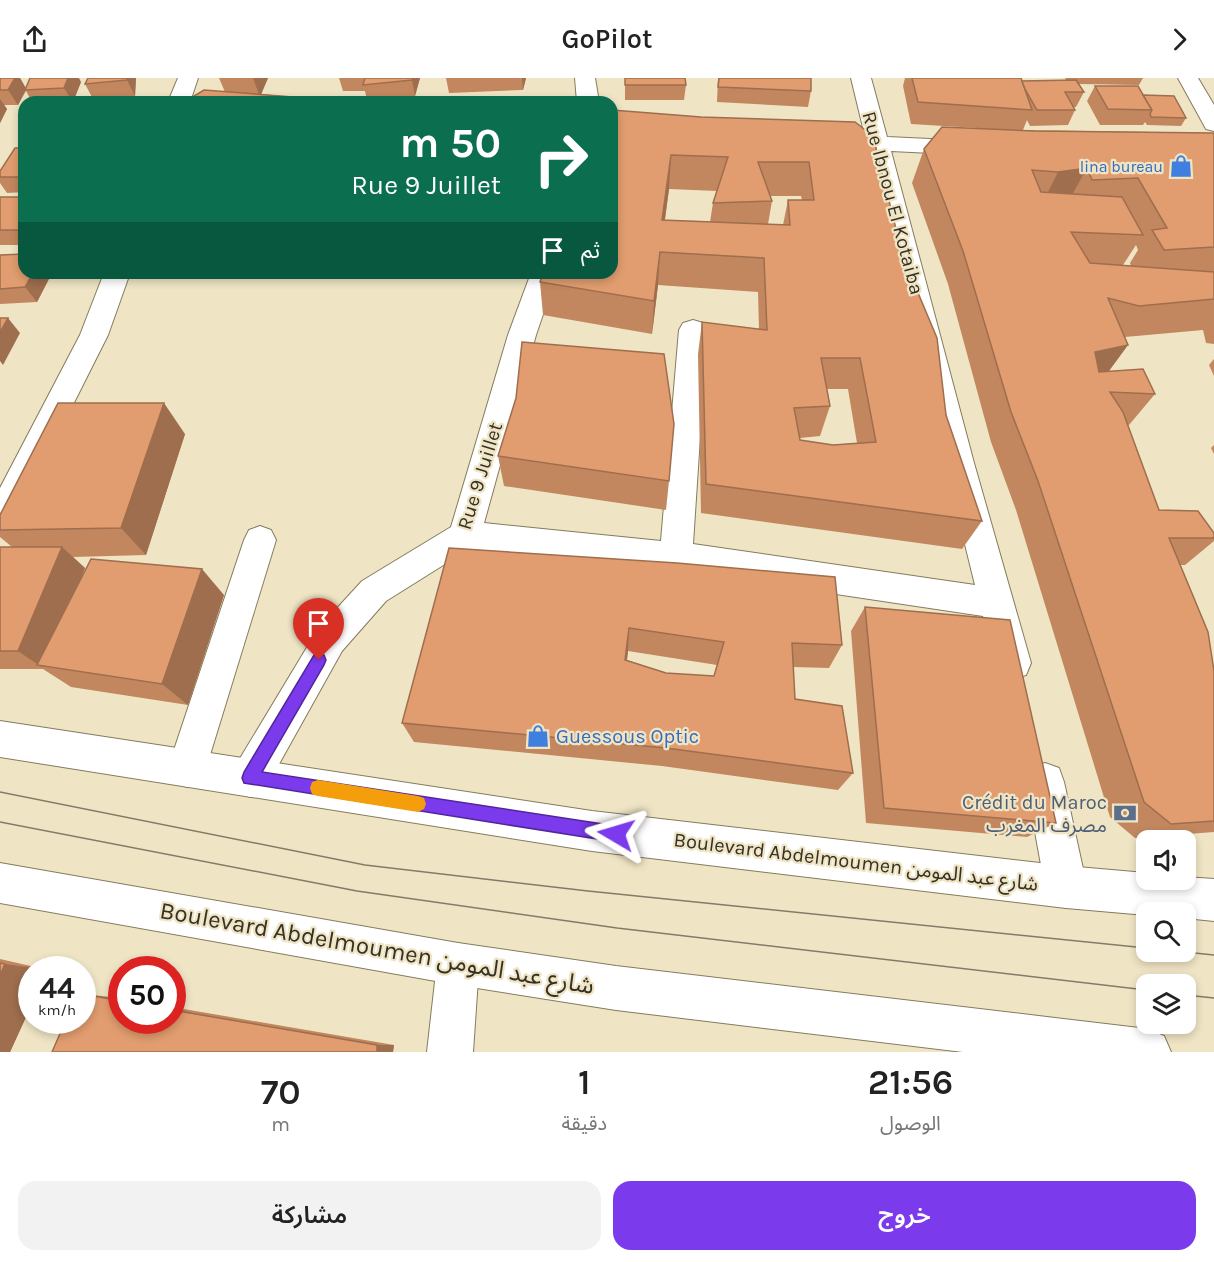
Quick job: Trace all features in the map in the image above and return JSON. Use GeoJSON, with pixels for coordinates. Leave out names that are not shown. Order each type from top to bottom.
{"type":"FeatureCollection","features":[{"type":"Feature","properties":{"kind":"street"},"geometry":{"type":"LineString","coordinates":[[181,96],[188,78]]}},
{"type":"Feature","properties":{"kind":"street"},"geometry":{"type":"LineString","coordinates":[[585,78],[587,96]]}},
{"type":"Feature","properties":{"kind":"street","name":"Rue Ibnou El Kotaiba"},"geometry":{"type":"LineString","coordinates":[[861,78],[876,143],[1021,694]]}},
{"type":"Feature","properties":{"kind":"street"},"geometry":{"type":"LineString","coordinates":[[1188,78],[1214,124]]}},
{"type":"Feature","properties":{"kind":"street"},"geometry":{"type":"LineString","coordinates":[[830,141],[992,149]]}},
{"type":"Feature","properties":{"kind":"street"},"geometry":{"type":"LineString","coordinates":[[0,519],[94,335],[115,279]]}},
{"type":"Feature","properties":{"kind":"street","name":"Rue 9 Juillet"},"geometry":{"type":"LineString","coordinates":[[250,778],[330,640],[366,599],[374,591],[465,535],[522,335],[542,279]]}},
{"type":"Feature","properties":{"kind":"street"},"geometry":{"type":"LineString","coordinates":[[676,556],[693,330]]}},
{"type":"Feature","properties":{"kind":"street"},"geometry":{"type":"LineString","coordinates":[[465,535],[676,556],[997,603]]}},
{"type":"Feature","properties":{"kind":"street"},"geometry":{"type":"LineString","coordinates":[[187,768],[260,540]]}},
{"type":"Feature","properties":{"kind":"street","name":"Boulevard Abdelmoumen شارع عبد المومن"},"geometry":{"type":"LineString","coordinates":[[0,739],[592,831],[1066,887],[1214,900]]}},
{"type":"Feature","properties":{"kind":"street"},"geometry":{"type":"LineString","coordinates":[[1036,751],[1048,796],[1066,887]]}},
{"type":"Feature","properties":{"kind":"street","name":"Boulevard Abdelmoumen شارع عبد المومن"},"geometry":{"type":"LineString","coordinates":[[0,883],[458,964],[628,990],[1148,1052]]}},
{"type":"Feature","properties":{"kind":"street"},"geometry":{"type":"LineString","coordinates":[[450,1052],[458,964]]}},
{"type":"Feature","properties":{"kind":"building"},"geometry":{"type":"Polygon","coordinates":[[[0,78],[15,78],[8,90],[0,90],[0,78]]]}},
{"type":"Feature","properties":{"kind":"building"},"geometry":{"type":"Polygon","coordinates":[[[30,78],[68,78],[64,88],[25,90],[30,78]]]}},
{"type":"Feature","properties":{"kind":"building"},"geometry":{"type":"Polygon","coordinates":[[[88,78],[127,78],[127,80],[85,84],[88,78]]]}},
{"type":"Feature","properties":{"kind":"building"},"geometry":{"type":"Polygon","coordinates":[[[365,78],[413,78],[412,80],[363,85],[365,78]]]}},
{"type":"Feature","properties":{"kind":"building"},"geometry":{"type":"Polygon","coordinates":[[[625,78],[685,78],[686,85],[625,85],[625,78]]]}},
{"type":"Feature","properties":{"kind":"building"},"geometry":{"type":"Polygon","coordinates":[[[719,78],[811,78],[811,91],[718,87],[719,78]]]}},
{"type":"Feature","properties":{"kind":"building"},"geometry":{"type":"Polygon","coordinates":[[[912,78],[1021,78],[1032,110],[918,102],[912,78]]]}},
{"type":"Feature","properties":{"kind":"building"},"geometry":{"type":"Polygon","coordinates":[[[1076,80],[1084,92],[1065,92],[1075,110],[1037,110],[1022,81],[1076,80]]]}},
{"type":"Feature","properties":{"kind":"building"},"geometry":{"type":"Polygon","coordinates":[[[1095,86],[1138,86],[1152,110],[1108,109],[1095,86]]]}},
{"type":"Feature","properties":{"kind":"building"},"geometry":{"type":"Polygon","coordinates":[[[204,90],[281,96],[194,96],[204,90]]]}},
{"type":"Feature","properties":{"kind":"building"},"geometry":{"type":"Polygon","coordinates":[[[1143,95],[1174,96],[1186,118],[1151,117],[1152,110],[1143,95]]]}},
{"type":"Feature","properties":{"kind":"building"},"geometry":{"type":"Polygon","coordinates":[[[618,110],[701,117],[855,122],[873,136],[903,257],[937,338],[946,415],[982,521],[706,484],[702,322],[767,330],[764,258],[660,252],[654,301],[540,282],[541,279],[618,279],[618,110]],[[671,155],[662,220],[790,225],[788,200],[814,200],[809,162],[758,162],[772,201],[713,203],[728,157],[671,155]],[[821,358],[830,406],[794,408],[800,440],[833,445],[876,442],[860,358],[821,358]]]}},
{"type":"Feature","properties":{"kind":"building"},"geometry":{"type":"Polygon","coordinates":[[[942,127],[1034,131],[1214,133],[1214,247],[1164,250],[1152,230],[1167,228],[1138,178],[1092,180],[1087,168],[1058,172],[1032,170],[1041,192],[1122,197],[1143,235],[1071,232],[1090,263],[1214,272],[1214,299],[1139,306],[1108,298],[1128,345],[1095,352],[1099,372],[1143,369],[1155,394],[1110,392],[1123,412],[1159,510],[1198,511],[1214,533],[1214,538],[1169,538],[1208,632],[1214,671],[1214,821],[1171,824],[1144,802],[1038,481],[1011,412],[963,251],[924,149],[942,127]]]}},
{"type":"Feature","properties":{"kind":"building"},"geometry":{"type":"Polygon","coordinates":[[[15,148],[18,148],[18,177],[0,177],[0,171],[15,148]]]}},
{"type":"Feature","properties":{"kind":"building"},"geometry":{"type":"Polygon","coordinates":[[[0,197],[18,197],[18,230],[0,230],[0,197]]]}},
{"type":"Feature","properties":{"kind":"building"},"geometry":{"type":"Polygon","coordinates":[[[18,254],[18,279],[30,279],[25,287],[0,289],[0,255],[18,254]]]}},
{"type":"Feature","properties":{"kind":"building"},"geometry":{"type":"Polygon","coordinates":[[[0,318],[8,318],[0,332],[0,318]]]}},
{"type":"Feature","properties":{"kind":"building"},"geometry":{"type":"Polygon","coordinates":[[[522,342],[664,354],[674,424],[669,481],[498,456],[516,398],[522,342]]]}},
{"type":"Feature","properties":{"kind":"building"},"geometry":{"type":"Polygon","coordinates":[[[58,403],[164,403],[121,528],[0,530],[0,515],[58,403]]]}},
{"type":"Feature","properties":{"kind":"building"},"geometry":{"type":"Polygon","coordinates":[[[0,547],[62,547],[18,651],[0,651],[0,547]]]}},
{"type":"Feature","properties":{"kind":"building"},"geometry":{"type":"Polygon","coordinates":[[[449,548],[677,563],[835,577],[842,645],[792,643],[795,699],[842,706],[853,773],[666,748],[402,723],[449,548]],[[629,628],[625,660],[666,673],[714,676],[724,642],[629,628]]]}},
{"type":"Feature","properties":{"kind":"building"},"geometry":{"type":"Polygon","coordinates":[[[91,559],[202,569],[162,684],[37,665],[91,559]]]}},
{"type":"Feature","properties":{"kind":"building"},"geometry":{"type":"Polygon","coordinates":[[[865,607],[1010,620],[1056,823],[884,808],[865,607]]]}},
{"type":"Feature","properties":{"kind":"building"},"geometry":{"type":"Polygon","coordinates":[[[0,963],[5,964],[0,975],[0,963]]]}},
{"type":"Feature","properties":{"kind":"building"},"geometry":{"type":"Polygon","coordinates":[[[96,996],[108,999],[108,1034],[186,1034],[186,1012],[377,1045],[377,1052],[52,1052],[60,1034],[96,1034],[96,996]]]}},
{"type":"Feature","properties":{"kind":"tram line"},"geometry":{"type":"LineString","coordinates":[[0,792],[365,865],[588,891],[1136,947]]}},
{"type":"Feature","properties":{"kind":"tram line"},"geometry":{"type":"LineString","coordinates":[[0,822],[357,891],[617,928],[1136,989]]}},
{"type":"Feature","properties":{"kind":"tram line"},"geometry":{"type":"LineString","coordinates":[[1196,953],[1214,955]]}},
{"type":"Feature","properties":{"kind":"tram line"},"geometry":{"type":"LineString","coordinates":[[1196,996],[1214,998]]}},
{"type":"Feature","properties":{"kind":"slow traffic"},"geometry":{"type":"LineString","coordinates":[[318,788],[418,804]]}},
{"type":"Feature","properties":{"kind":"place","name":"lina bureau"},"geometry":{"type":"Point","coordinates":[1181,166]}},
{"type":"Feature","properties":{"kind":"place","name":"Guessous Optic"},"geometry":{"type":"Point","coordinates":[538,736]}},
{"type":"Feature","properties":{"kind":"place","name":"Crédit du Maroc مصرف المغرب"},"geometry":{"type":"Point","coordinates":[1125,813]}},
{"type":"Feature","properties":{"kind":"route"},"geometry":{"type":"LineString","coordinates":[[319,660],[250,778],[616,834]]}}]}
